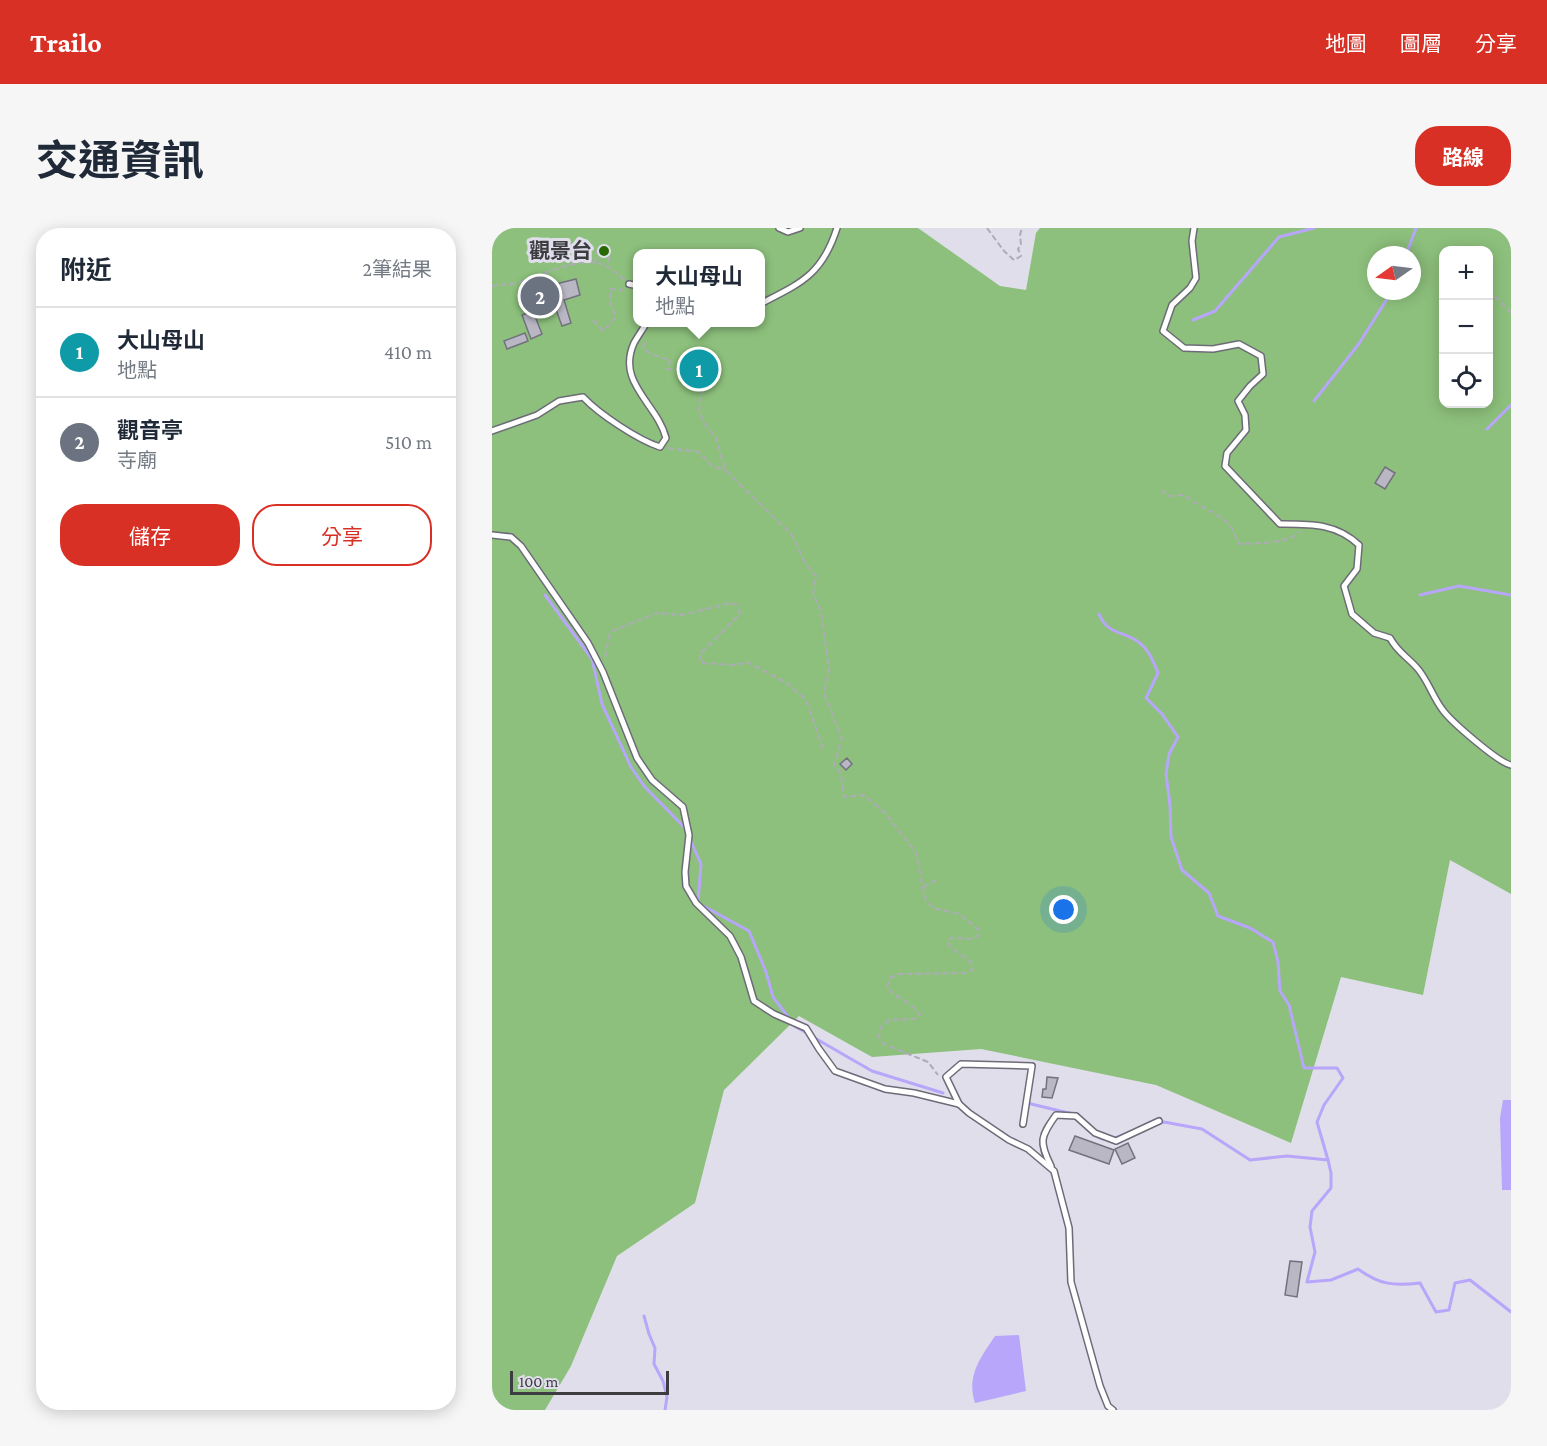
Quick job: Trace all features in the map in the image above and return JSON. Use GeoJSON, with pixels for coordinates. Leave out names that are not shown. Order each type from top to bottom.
{"type":"FeatureCollection","features":[{"type":"Feature","properties":{"kind":"lane"},"geometry":{"type":"LineString","coordinates":[[779,228],[788,231],[800,228]]}},
{"type":"Feature","properties":{"kind":"lane"},"geometry":{"type":"LineString","coordinates":[[765,302],[798,285],[822,263],[837,228]]}},
{"type":"Feature","properties":{"kind":"lane"},"geometry":{"type":"LineString","coordinates":[[1194,228],[1192,241],[1196,278],[1190,288],[1172,305],[1163,331],[1184,348],[1213,349],[1239,344],[1261,356],[1263,374],[1238,401],[1245,415],[1246,430],[1227,453],[1225,466],[1280,524],[1333,527],[1351,537],[1359,545],[1357,569],[1344,586],[1353,614],[1374,633],[1390,638],[1396,649],[1418,669],[1442,709],[1492,754],[1511,765]]}},
{"type":"Feature","properties":{"kind":"lane"},"geometry":{"type":"LineString","coordinates":[[492,431],[537,415],[559,401],[583,397],[591,406],[647,443],[660,447],[666,438],[662,424],[631,379],[630,358],[634,343],[645,327]]}},
{"type":"Feature","properties":{"kind":"lane"},"geometry":{"type":"LineString","coordinates":[[492,536],[511,537],[521,546],[588,644],[603,672],[637,758],[652,780],[682,807],[689,835],[684,872],[686,886],[696,903],[730,936],[741,957],[754,1001],[774,1014],[806,1028],[835,1071],[885,1089],[914,1093],[959,1104],[1009,1140],[1028,1149],[1054,1171]]}},
{"type":"Feature","properties":{"kind":"lane"},"geometry":{"type":"LineString","coordinates":[[959,1104],[946,1077],[961,1064],[1032,1066],[1023,1124]]}},
{"type":"Feature","properties":{"kind":"lane"},"geometry":{"type":"LineString","coordinates":[[1113,1410],[1108,1406],[1100,1386],[1071,1282],[1069,1228],[1054,1171],[1041,1147],[1043,1132],[1056,1115],[1076,1116],[1095,1133],[1116,1141],[1159,1121]]}},
{"type":"Feature","properties":{"kind":"path"},"geometry":{"type":"LineString","coordinates":[[987,228],[1004,251],[1014,260],[1021,256],[1018,249],[1021,244],[1022,228]]}},
{"type":"Feature","properties":{"kind":"path"},"geometry":{"type":"LineString","coordinates":[[595,263],[597,251],[610,255],[606,266]]}},
{"type":"Feature","properties":{"kind":"path"},"geometry":{"type":"LineString","coordinates":[[492,286],[519,282],[572,265],[595,263],[606,266],[633,284]]}},
{"type":"Feature","properties":{"kind":"path"},"geometry":{"type":"LineString","coordinates":[[593,320],[603,331],[616,317],[611,304],[610,289],[630,290],[633,286]]}},
{"type":"Feature","properties":{"kind":"path"},"geometry":{"type":"LineString","coordinates":[[1494,296],[1511,313]]}},
{"type":"Feature","properties":{"kind":"path"},"geometry":{"type":"LineString","coordinates":[[646,339],[643,347],[648,353],[670,360],[667,369],[684,372],[701,380],[699,413],[708,429],[716,437],[725,470]]}},
{"type":"Feature","properties":{"kind":"path"},"geometry":{"type":"LineString","coordinates":[[660,447],[699,452],[712,466],[725,470],[792,535],[805,563],[816,576],[813,594],[821,611],[829,670],[824,693],[842,739],[834,765],[841,773],[844,797],[864,795],[885,813],[916,852],[925,898],[933,908],[959,914],[978,929],[979,935],[973,939],[951,938],[948,941],[949,946],[971,962],[972,970],[965,973],[898,974],[890,978],[887,987],[893,994],[915,1008],[920,1015],[914,1019],[889,1020],[880,1028],[879,1037],[884,1044],[928,1062],[938,1075],[946,1077]]}},
{"type":"Feature","properties":{"kind":"path"},"geometry":{"type":"LineString","coordinates":[[1161,490],[1169,496],[1184,495],[1191,502],[1222,519],[1230,526],[1239,544],[1282,540],[1297,536],[1305,524]]}},
{"type":"Feature","properties":{"kind":"path"},"geometry":{"type":"LineString","coordinates":[[603,672],[610,632],[657,613],[682,615],[730,603],[737,604],[740,614],[700,654],[701,663],[736,665],[747,662],[787,683],[806,700],[823,749]]}},
{"type":"Feature","properties":{"kind":"path"},"geometry":{"type":"LineString","coordinates":[[923,887],[937,880]]}},
{"type":"Feature","properties":{"kind":"green space"},"geometry":{"type":"Polygon","coordinates":[[[492,228],[918,228],[1000,286],[1026,290],[1036,233],[1040,228],[1511,228],[1511,894],[1450,860],[1423,995],[1341,977],[1291,1143],[1156,1085],[981,1049],[872,1057],[799,1016],[724,1090],[695,1203],[617,1256],[571,1366],[545,1410],[492,1410],[492,228]]]}},
{"type":"Feature","properties":{"kind":"shaded area"},"geometry":{"type":"Polygon","coordinates":[[[1503,1100],[1511,1100],[1511,1190],[1502,1190],[1500,1118],[1503,1100]]]}},
{"type":"Feature","properties":{"kind":"shaded area"},"geometry":{"type":"Polygon","coordinates":[[[1019,1335],[1026,1391],[975,1403],[972,1384],[976,1367],[995,1336],[1019,1335]]]}},
{"type":"Feature","properties":{"kind":"building"},"geometry":{"type":"Polygon","coordinates":[[[576,279],[580,295],[564,300],[571,323],[562,326],[551,296],[524,306],[520,298],[560,283],[576,279]]]}},
{"type":"Feature","properties":{"kind":"building"},"geometry":{"type":"Polygon","coordinates":[[[533,311],[542,334],[531,339],[522,315],[533,311]]]}},
{"type":"Feature","properties":{"kind":"building"},"geometry":{"type":"Polygon","coordinates":[[[525,333],[528,341],[507,349],[504,341],[525,333]]]}},
{"type":"Feature","properties":{"kind":"building"},"geometry":{"type":"Polygon","coordinates":[[[1385,467],[1395,473],[1385,489],[1375,483],[1385,467]]]}},
{"type":"Feature","properties":{"kind":"building"},"geometry":{"type":"Polygon","coordinates":[[[847,758],[852,764],[846,770],[840,764],[847,758]]]}},
{"type":"Feature","properties":{"kind":"building"},"geometry":{"type":"Polygon","coordinates":[[[1047,1077],[1058,1078],[1052,1098],[1042,1097],[1043,1089],[1046,1089],[1047,1077]]]}},
{"type":"Feature","properties":{"kind":"building"},"geometry":{"type":"Polygon","coordinates":[[[1075,1136],[1114,1150],[1109,1164],[1069,1150],[1075,1136]]]}},
{"type":"Feature","properties":{"kind":"building"},"geometry":{"type":"Polygon","coordinates":[[[1128,1143],[1135,1158],[1122,1164],[1115,1149],[1128,1143]]]}},
{"type":"Feature","properties":{"kind":"building"},"geometry":{"type":"Polygon","coordinates":[[[1290,1261],[1302,1262],[1297,1297],[1285,1295],[1290,1261]]]}},
{"type":"Feature","properties":{"kind":"waterway"},"geometry":{"type":"LineString","coordinates":[[1193,320],[1215,311],[1279,237],[1314,228]]}},
{"type":"Feature","properties":{"kind":"waterway"},"geometry":{"type":"LineString","coordinates":[[1409,246],[1416,228]]}},
{"type":"Feature","properties":{"kind":"waterway"},"geometry":{"type":"LineString","coordinates":[[1314,401],[1358,345],[1386,300]]}},
{"type":"Feature","properties":{"kind":"waterway"},"geometry":{"type":"LineString","coordinates":[[1487,429],[1511,405]]}},
{"type":"Feature","properties":{"kind":"waterway"},"geometry":{"type":"LineString","coordinates":[[1420,595],[1459,586],[1511,595]]}},
{"type":"Feature","properties":{"kind":"waterway"},"geometry":{"type":"LineString","coordinates":[[545,595],[592,659],[602,704],[631,767],[644,786],[685,828]]}},
{"type":"Feature","properties":{"kind":"waterway"},"geometry":{"type":"LineString","coordinates":[[1099,614],[1111,629],[1141,644],[1158,673],[1146,698],[1162,714],[1178,737],[1169,754],[1166,774],[1171,837],[1182,870],[1209,893],[1218,916],[1250,928],[1273,942],[1278,962],[1280,991],[1289,1005],[1304,1068],[1337,1068],[1343,1078],[1324,1105],[1317,1122],[1328,1160]]}},
{"type":"Feature","properties":{"kind":"waterway"},"geometry":{"type":"LineString","coordinates":[[689,837],[701,864],[698,903],[749,931],[766,972],[773,997],[796,1027],[807,1033]]}},
{"type":"Feature","properties":{"kind":"waterway"},"geometry":{"type":"LineString","coordinates":[[813,1037],[872,1071],[943,1093]]}},
{"type":"Feature","properties":{"kind":"waterway"},"geometry":{"type":"LineString","coordinates":[[1027,1103],[1077,1115]]}},
{"type":"Feature","properties":{"kind":"waterway"},"geometry":{"type":"LineString","coordinates":[[1157,1124],[1164,1122],[1202,1129],[1250,1160],[1287,1156],[1328,1160],[1331,1188],[1312,1211],[1310,1227],[1315,1252],[1307,1282],[1331,1280],[1358,1269],[1373,1278],[1388,1283],[1420,1283],[1436,1312],[1449,1310],[1455,1283],[1470,1280],[1511,1312]]}},
{"type":"Feature","properties":{"kind":"waterway"},"geometry":{"type":"LineString","coordinates":[[1094,1133],[1104,1139],[1123,1135]]}},
{"type":"Feature","properties":{"kind":"waterway"},"geometry":{"type":"LineString","coordinates":[[644,1316],[655,1348],[654,1364],[663,1381],[667,1397],[665,1410]]}},
{"type":"Feature","properties":{"kind":"place","name":"觀景台"},"geometry":{"type":"Point","coordinates":[604,251]}},
{"type":"Feature","properties":{"kind":"place","name":"觀音亭"},"geometry":{"type":"Point","coordinates":[540,296]}},
{"type":"Feature","properties":{"kind":"place","name":"大山母山"},"geometry":{"type":"Point","coordinates":[699,369]}}]}
